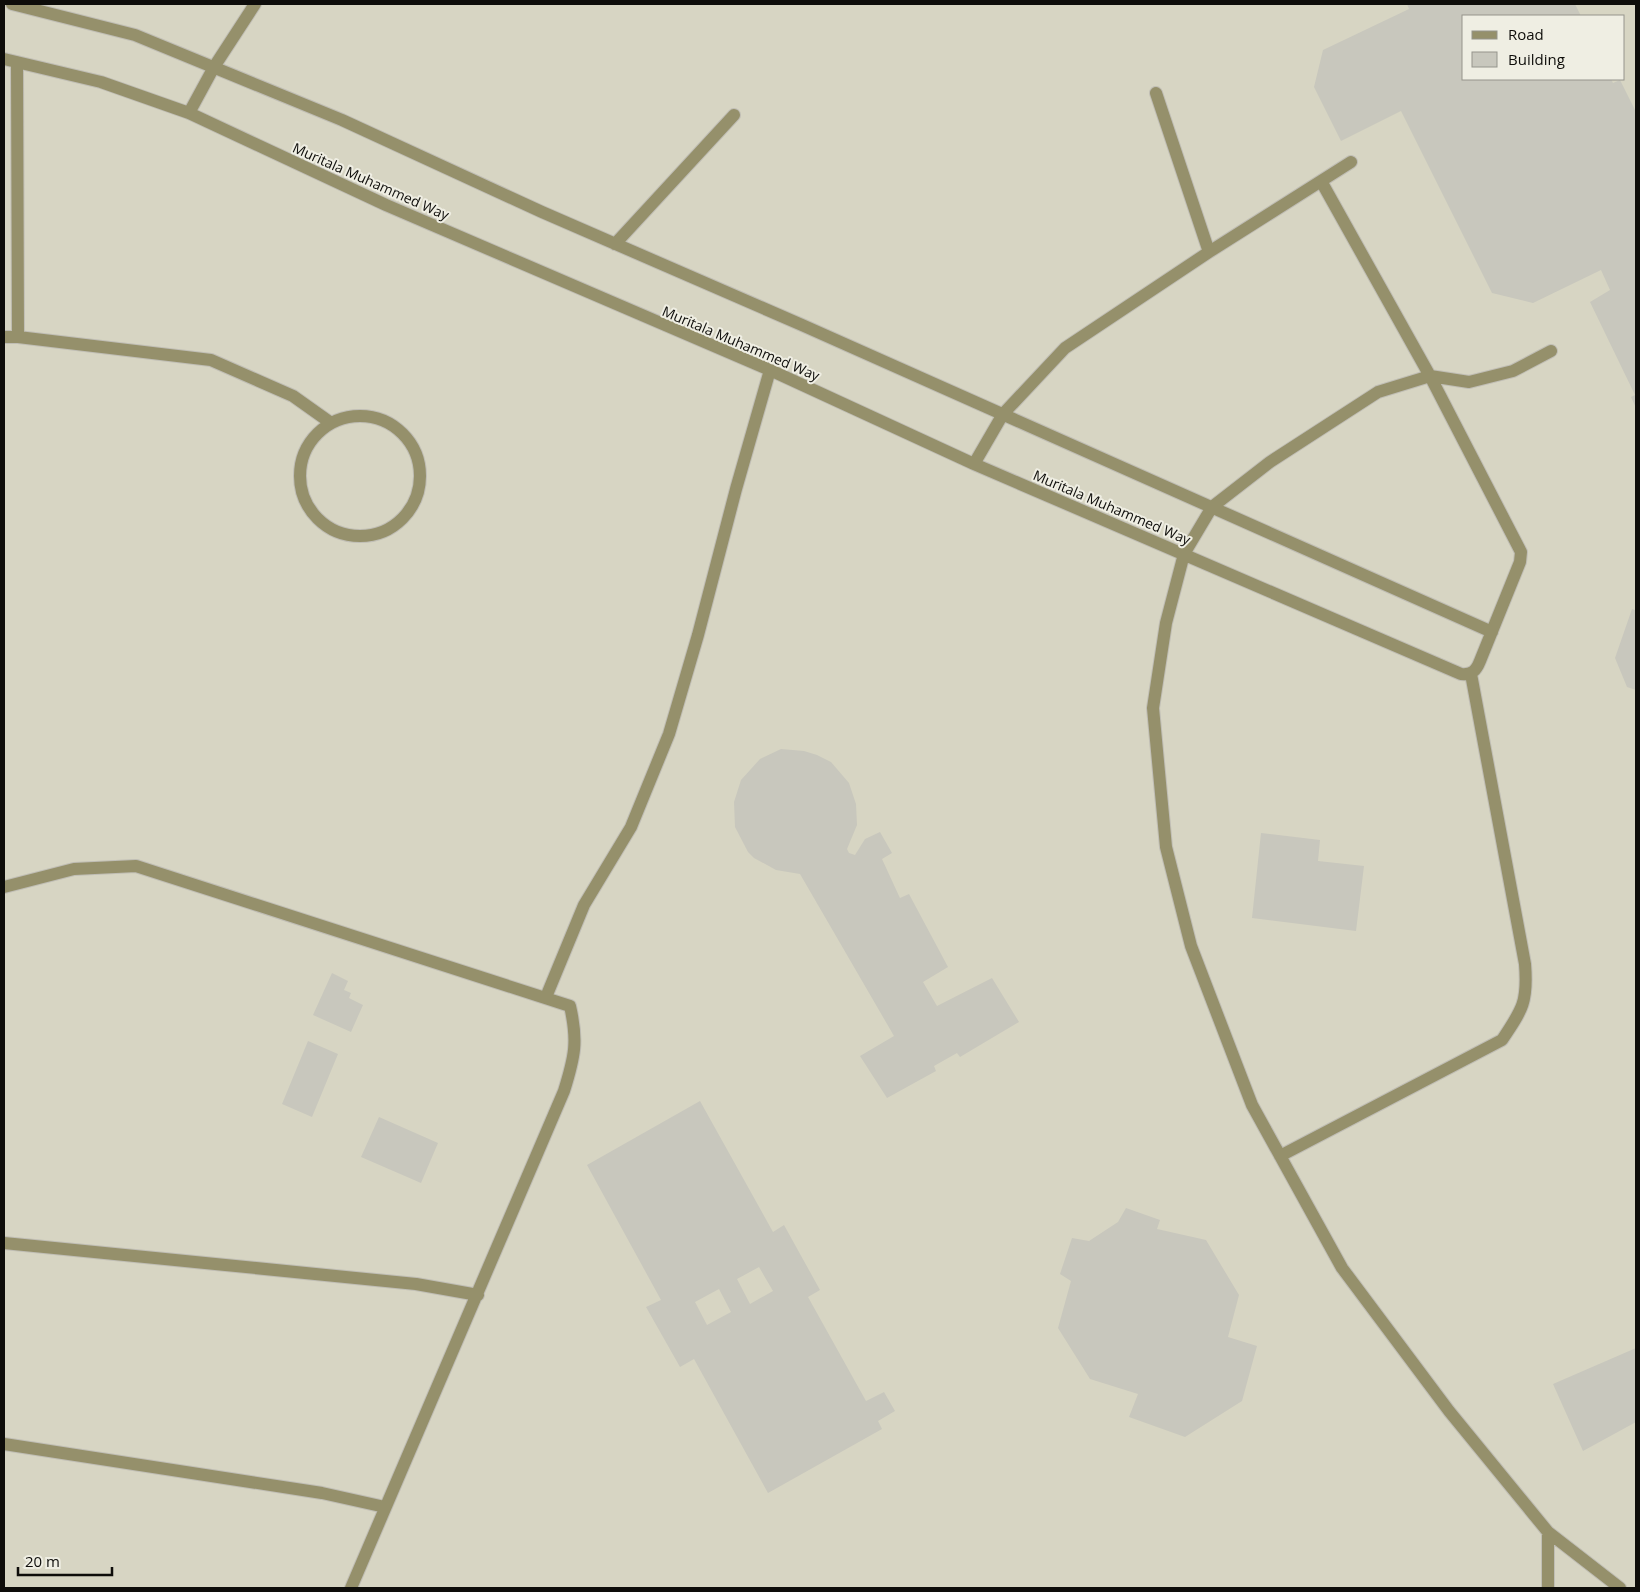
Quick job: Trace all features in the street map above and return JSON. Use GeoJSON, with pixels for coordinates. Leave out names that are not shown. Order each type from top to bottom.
{"type":"FeatureCollection","features":[{"type":"Feature","properties":{"kind":"lane"},"geometry":{"type":"LineString","coordinates":[[12,4],[135,35],[342,120],[615,244],[1003,414],[1492,632]]}},
{"type":"Feature","properties":{"kind":"lane"},"geometry":{"type":"LineString","coordinates":[[188,113],[214,67],[255,4]]}},
{"type":"Feature","properties":{"kind":"lane","name":"Muritala Muhammed Way"},"geometry":{"type":"LineString","coordinates":[[4,59],[101,82],[188,113],[403,213],[770,370],[974,464],[1466,674]]}},
{"type":"Feature","properties":{"kind":"lane"},"geometry":{"type":"LineString","coordinates":[[17,62],[18,337]]}},
{"type":"Feature","properties":{"kind":"lane"},"geometry":{"type":"LineString","coordinates":[[1156,93],[1209,252]]}},
{"type":"Feature","properties":{"kind":"lane"},"geometry":{"type":"LineString","coordinates":[[615,244],[734,115]]}},
{"type":"Feature","properties":{"kind":"lane"},"geometry":{"type":"LineString","coordinates":[[974,464],[1003,414],[1065,348],[1209,252],[1351,162]]}},
{"type":"Feature","properties":{"kind":"lane"},"geometry":{"type":"LineString","coordinates":[[1280,1156],[1502,1040],[1521,1012],[1527,986],[1525,964],[1466,674],[1476,669],[1520,562],[1521,552],[1430,376],[1321,181]]}},
{"type":"Feature","properties":{"kind":"lane"},"geometry":{"type":"LineString","coordinates":[[4,337],[18,337],[211,360],[293,396],[331,423]]}},
{"type":"Feature","properties":{"kind":"lane"},"geometry":{"type":"LineString","coordinates":[[1551,351],[1514,371],[1469,382],[1430,376],[1378,392],[1270,462],[1212,507],[1184,554],[1166,623],[1153,708],[1166,848],[1191,946],[1252,1105],[1342,1268],[1449,1411],[1548,1532],[1620,1588]]}},
{"type":"Feature","properties":{"kind":"lane"},"geometry":{"type":"LineString","coordinates":[[546,997],[584,905],[631,827],[669,734],[770,370]]}},
{"type":"Feature","properties":{"kind":"lane"},"geometry":{"type":"LineString","coordinates":[[358,416],[386,420],[401,431],[413,446],[419,464],[420,483],[415,501],[405,517],[390,529],[372,536],[353,537],[335,532],[319,521],[307,506],[301,488],[300,469],[305,451],[316,435],[331,423],[348,417],[358,416]]}},
{"type":"Feature","properties":{"kind":"lane"},"geometry":{"type":"LineString","coordinates":[[4,887],[74,869],[136,866],[570,1006],[576,1031],[574,1059],[564,1090],[478,1295],[351,1588]]}},
{"type":"Feature","properties":{"kind":"lane"},"geometry":{"type":"LineString","coordinates":[[4,1243],[416,1284],[478,1295]]}},
{"type":"Feature","properties":{"kind":"lane"},"geometry":{"type":"LineString","coordinates":[[4,1444],[322,1493],[386,1507]]}},
{"type":"Feature","properties":{"kind":"lane"},"geometry":{"type":"LineString","coordinates":[[1548,1532],[1548,1588]]}},
{"type":"Feature","properties":{"kind":"shaded area"},"geometry":{"type":"Polygon","coordinates":[[[4,4],[1636,4],[1636,1588],[4,1588],[4,4]]]}},
{"type":"Feature","properties":{"kind":"building"},"geometry":{"type":"Polygon","coordinates":[[[1407,4],[1575,4],[1580,15],[1462,15],[1462,80],[1612,80],[1613,83],[1620,80],[1636,112],[1636,408],[1631,397],[1635,395],[1590,302],[1610,290],[1601,270],[1533,303],[1492,293],[1401,111],[1341,141],[1314,87],[1323,50],[1409,9],[1407,4]]]}},
{"type":"Feature","properties":{"kind":"building"},"geometry":{"type":"Polygon","coordinates":[[[1636,606],[1636,690],[1627,687],[1615,658],[1632,609],[1635,610],[1636,606]]]}},
{"type":"Feature","properties":{"kind":"building"},"geometry":{"type":"Polygon","coordinates":[[[781,749],[804,751],[831,762],[849,783],[856,804],[857,825],[847,849],[849,853],[855,855],[865,839],[880,832],[892,853],[882,859],[900,898],[909,894],[948,967],[923,982],[937,1006],[992,978],[1019,1022],[960,1057],[957,1053],[934,1066],[936,1071],[887,1098],[860,1056],[894,1036],[800,874],[776,870],[754,858],[748,852],[735,827],[734,802],[741,780],[760,759],[781,749]]]}},
{"type":"Feature","properties":{"kind":"building"},"geometry":{"type":"Polygon","coordinates":[[[1261,833],[1320,840],[1318,861],[1364,866],[1356,931],[1252,918],[1261,833]]]}},
{"type":"Feature","properties":{"kind":"building"},"geometry":{"type":"Polygon","coordinates":[[[332,973],[348,981],[344,990],[351,993],[349,998],[363,1005],[351,1032],[313,1015],[332,973]]]}},
{"type":"Feature","properties":{"kind":"building"},"geometry":{"type":"Polygon","coordinates":[[[308,1041],[338,1054],[312,1117],[282,1104],[308,1041]]]}},
{"type":"Feature","properties":{"kind":"building"},"geometry":{"type":"Polygon","coordinates":[[[700,1101],[773,1232],[784,1225],[820,1290],[808,1297],[866,1401],[884,1392],[895,1411],[878,1421],[882,1429],[768,1493],[694,1359],[680,1367],[646,1307],[661,1300],[587,1165],[700,1101]],[[759,1267],[737,1279],[750,1304],[773,1291],[759,1267]],[[719,1289],[695,1302],[707,1325],[731,1312],[719,1289]]]}},
{"type":"Feature","properties":{"kind":"building"},"geometry":{"type":"Polygon","coordinates":[[[379,1117],[438,1143],[421,1183],[361,1157],[379,1117]]]}},
{"type":"Feature","properties":{"kind":"building"},"geometry":{"type":"Polygon","coordinates":[[[1126,1208],[1160,1220],[1157,1229],[1206,1240],[1239,1295],[1228,1337],[1257,1346],[1242,1401],[1185,1437],[1129,1417],[1138,1394],[1090,1379],[1058,1328],[1071,1281],[1060,1274],[1072,1238],[1089,1241],[1118,1222],[1126,1208]]]}},
{"type":"Feature","properties":{"kind":"building"},"geometry":{"type":"Polygon","coordinates":[[[1636,1348],[1636,1422],[1583,1451],[1553,1384],[1636,1348]]]}}]}
